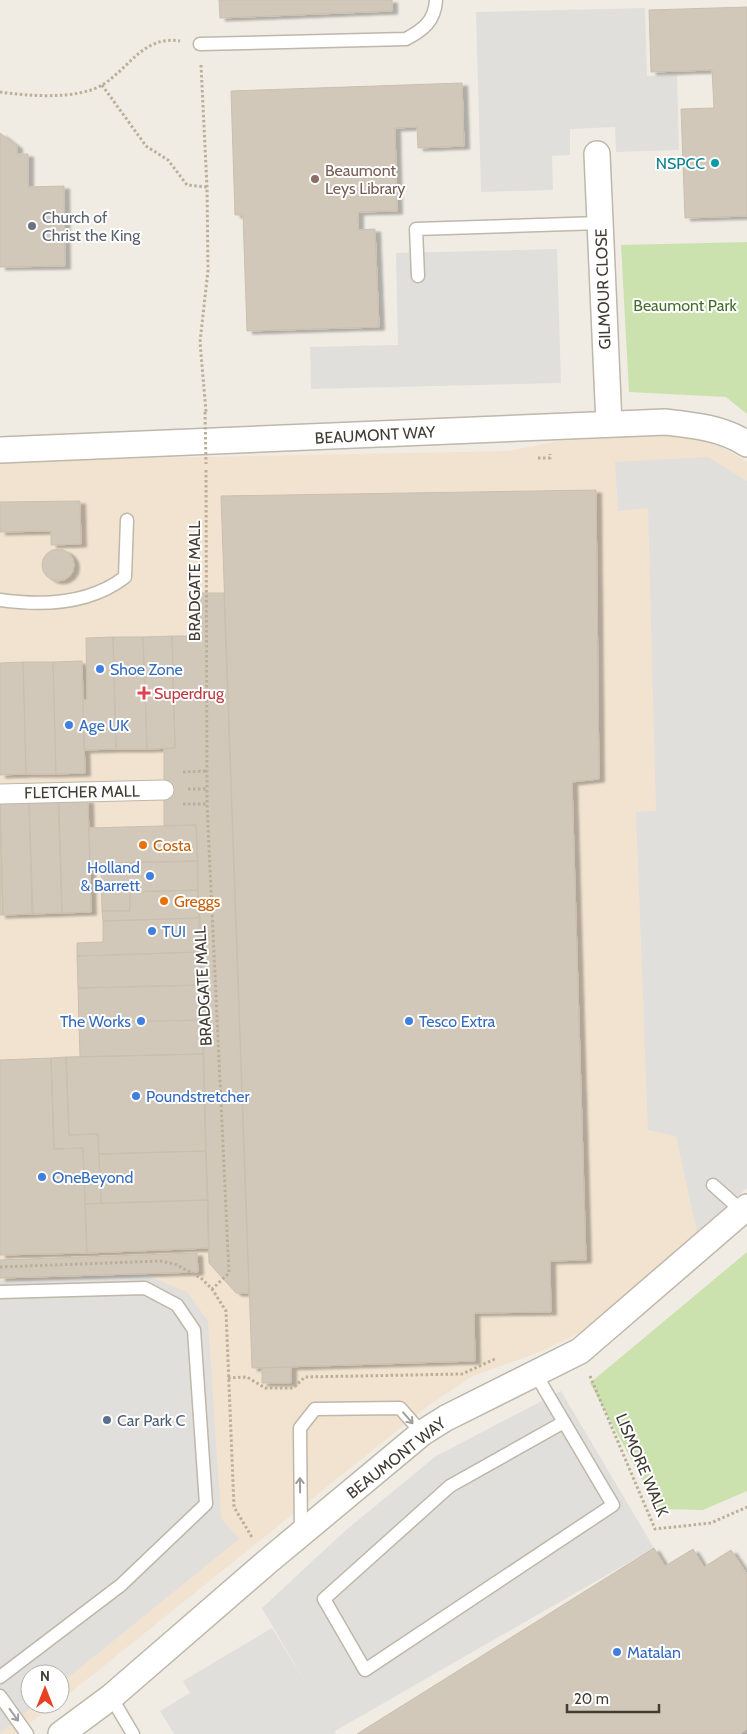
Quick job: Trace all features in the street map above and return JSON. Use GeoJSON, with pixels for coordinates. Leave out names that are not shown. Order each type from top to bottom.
{"type":"FeatureCollection","features":[{"type":"Feature","properties":{"kind":"street","name":"GILMOUR CLOSE"},"geometry":{"type":"LineString","coordinates":[[597,154],[609,424]]}},
{"type":"Feature","properties":{"kind":"street","name":"BEAUMONT WAY"},"geometry":{"type":"LineString","coordinates":[[0,450],[665,422],[697,426],[721,432],[747,444]]}},
{"type":"Feature","properties":{"kind":"street","name":"FLETCHER MALL"},"geometry":{"type":"LineString","coordinates":[[0,794],[164,790]]}},
{"type":"Feature","properties":{"kind":"street","name":"BEAUMONT WAY"},"geometry":{"type":"LineString","coordinates":[[61,1734],[111,1697],[267,1562],[422,1433],[446,1418],[580,1351],[744,1209]]}},
{"type":"Feature","properties":{"kind":"lane"},"geometry":{"type":"LineString","coordinates":[[200,44],[406,39],[421,32],[432,20],[436,0]]}},
{"type":"Feature","properties":{"kind":"lane"},"geometry":{"type":"LineString","coordinates":[[418,276],[416,229],[600,223]]}},
{"type":"Feature","properties":{"kind":"lane"},"geometry":{"type":"LineString","coordinates":[[0,600],[27,604],[74,600],[108,590],[125,577],[127,520]]}},
{"type":"Feature","properties":{"kind":"lane"},"geometry":{"type":"LineString","coordinates":[[713,1185],[744,1209]]}},
{"type":"Feature","properties":{"kind":"lane"},"geometry":{"type":"LineString","coordinates":[[0,1292],[145,1288],[177,1305],[194,1330],[206,1504],[121,1586],[0,1678]]}},
{"type":"Feature","properties":{"kind":"lane"},"geometry":{"type":"LineString","coordinates":[[535,1373],[564,1422],[613,1505],[365,1670],[324,1599],[450,1486],[564,1422]]}},
{"type":"Feature","properties":{"kind":"lane"},"geometry":{"type":"LineString","coordinates":[[301,1534],[300,1428],[315,1409],[400,1408],[422,1433]]}},
{"type":"Feature","properties":{"kind":"lane"},"geometry":{"type":"LineString","coordinates":[[0,1696],[27,1734]]}},
{"type":"Feature","properties":{"kind":"lane"},"geometry":{"type":"LineString","coordinates":[[111,1697],[133,1734]]}},
{"type":"Feature","properties":{"kind":"path"},"geometry":{"type":"LineString","coordinates":[[0,92],[64,96],[102,85],[139,52],[155,43],[175,40],[200,44]]}},
{"type":"Feature","properties":{"kind":"path","name":"BRADGATE MALL"},"geometry":{"type":"LineString","coordinates":[[200,44],[207,187],[208,270],[200,342],[205,412],[206,464],[207,804],[229,1273],[212,1289]]}},
{"type":"Feature","properties":{"kind":"path"},"geometry":{"type":"LineString","coordinates":[[102,85],[146,146],[168,160],[187,185],[207,187]]}},
{"type":"Feature","properties":{"kind":"path"},"geometry":{"type":"LineString","coordinates":[[205,412],[215,412]]}},
{"type":"Feature","properties":{"kind":"path"},"geometry":{"type":"LineString","coordinates":[[0,1267],[160,1261],[188,1270],[212,1289],[226,1310],[234,1507],[267,1562]]}},
{"type":"Feature","properties":{"kind":"path","name":"LISMORE WALK"},"geometry":{"type":"LineString","coordinates":[[580,1351],[655,1528],[711,1523],[747,1506]]}},
{"type":"Feature","properties":{"kind":"path"},"geometry":{"type":"LineString","coordinates":[[228,1378],[247,1377],[265,1388],[293,1388],[305,1377],[462,1374],[506,1354]]}},
{"type":"Feature","properties":{"kind":"shaded area"},"geometry":{"type":"Polygon","coordinates":[[[645,8],[647,76],[677,75],[679,150],[616,152],[615,127],[570,129],[570,155],[552,156],[553,190],[481,192],[476,12],[645,8]]]}},
{"type":"Feature","properties":{"kind":"shaded area"},"geometry":{"type":"Polygon","coordinates":[[[557,249],[561,383],[311,389],[310,347],[398,345],[396,253],[557,249]]]}},
{"type":"Feature","properties":{"kind":"shaded area"},"geometry":{"type":"Polygon","coordinates":[[[657,435],[697,439],[722,447],[747,462],[747,1187],[642,1281],[579,1333],[540,1352],[473,1376],[429,1405],[70,1693],[70,1664],[20,1664],[20,1714],[42,1714],[15,1734],[0,1734],[0,461],[508,451],[560,441],[657,435]]]}},
{"type":"Feature","properties":{"kind":"shaded area"},"geometry":{"type":"Polygon","coordinates":[[[708,457],[747,481],[747,1188],[697,1232],[676,1136],[648,1130],[636,812],[656,811],[648,508],[618,511],[615,462],[708,457]]]}},
{"type":"Feature","properties":{"kind":"shaded area","name":"Car Park C"},"geometry":{"type":"Polygon","coordinates":[[[146,1275],[187,1292],[208,1321],[221,1518],[239,1539],[70,1676],[70,1664],[20,1664],[20,1714],[24,1714],[0,1733],[0,1281],[146,1275]]]}},
{"type":"Feature","properties":{"kind":"shaded area"},"geometry":{"type":"Polygon","coordinates":[[[561,1391],[654,1548],[335,1731],[336,1734],[174,1734],[160,1711],[190,1693],[183,1681],[272,1628],[305,1682],[262,1608],[346,1530],[436,1456],[561,1391]]]}},
{"type":"Feature","properties":{"kind":"green space","name":"Beaumont Park"},"geometry":{"type":"Polygon","coordinates":[[[747,242],[747,414],[726,397],[629,392],[621,245],[747,242]]]}},
{"type":"Feature","properties":{"kind":"green space"},"geometry":{"type":"Polygon","coordinates":[[[747,1252],[747,1491],[703,1510],[658,1509],[590,1383],[747,1252]]]}},
{"type":"Feature","properties":{"kind":"building"},"geometry":{"type":"Polygon","coordinates":[[[219,0],[392,0],[392,11],[220,18],[219,0]]]}},
{"type":"Feature","properties":{"kind":"building","name":"NSPCC"},"geometry":{"type":"Polygon","coordinates":[[[747,7],[747,216],[685,218],[681,109],[714,108],[712,70],[651,72],[649,10],[747,7]]]}},
{"type":"Feature","properties":{"kind":"building","name":"Beaumont Leys Library"},"geometry":{"type":"Polygon","coordinates":[[[462,83],[464,146],[418,148],[417,127],[395,128],[397,211],[358,212],[358,230],[375,229],[379,327],[247,331],[243,215],[235,215],[231,91],[462,83]]]}},
{"type":"Feature","properties":{"kind":"building","name":"Church of Christ the King"},"geometry":{"type":"Polygon","coordinates":[[[0,133],[17,146],[17,154],[28,154],[28,187],[64,186],[65,266],[0,267],[0,133]]]}},
{"type":"Feature","properties":{"kind":"building","name":"Tesco Extra"},"geometry":{"type":"Polygon","coordinates":[[[596,490],[599,779],[572,782],[586,1260],[550,1261],[551,1312],[474,1313],[475,1361],[252,1368],[221,496],[596,490]]]}},
{"type":"Feature","properties":{"kind":"building"},"geometry":{"type":"Polygon","coordinates":[[[80,501],[81,544],[51,545],[51,531],[0,532],[0,502],[80,501]]]}},
{"type":"Feature","properties":{"kind":"building"},"geometry":{"type":"Polygon","coordinates":[[[58,549],[70,553],[74,565],[70,577],[58,581],[46,577],[42,565],[46,553],[58,549]]]}},
{"type":"Feature","properties":{"kind":"building"},"geometry":{"type":"Polygon","coordinates":[[[197,593],[224,593],[249,1293],[236,1293],[209,1263],[196,825],[164,826],[164,749],[175,748],[172,636],[198,636],[197,593]]]}},
{"type":"Feature","properties":{"kind":"building"},"geometry":{"type":"Polygon","coordinates":[[[172,636],[175,748],[147,749],[143,637],[172,636]]]}},
{"type":"Feature","properties":{"kind":"building"},"geometry":{"type":"Polygon","coordinates":[[[113,637],[143,637],[147,749],[116,749],[113,637]]]}},
{"type":"Feature","properties":{"kind":"building","name":"Shoe Zone"},"geometry":{"type":"Polygon","coordinates":[[[113,637],[116,749],[84,750],[83,700],[87,700],[86,638],[113,637]]]}},
{"type":"Feature","properties":{"kind":"building","name":"Age UK"},"geometry":{"type":"Polygon","coordinates":[[[82,661],[85,773],[56,774],[53,662],[82,661]]]}},
{"type":"Feature","properties":{"kind":"building"},"geometry":{"type":"Polygon","coordinates":[[[23,662],[26,774],[0,775],[0,663],[23,662]]]}},
{"type":"Feature","properties":{"kind":"building"},"geometry":{"type":"Polygon","coordinates":[[[23,662],[53,662],[56,774],[26,774],[23,662]]]}},
{"type":"Feature","properties":{"kind":"building"},"geometry":{"type":"Polygon","coordinates":[[[88,800],[91,912],[62,913],[59,801],[88,800]]]}},
{"type":"Feature","properties":{"kind":"building"},"geometry":{"type":"Polygon","coordinates":[[[58,801],[62,913],[32,914],[29,802],[58,801]]]}},
{"type":"Feature","properties":{"kind":"building"},"geometry":{"type":"Polygon","coordinates":[[[29,802],[33,914],[3,915],[0,803],[29,802]]]}},
{"type":"Feature","properties":{"kind":"building"},"geometry":{"type":"Polygon","coordinates":[[[0,803],[3,915],[0,915],[0,803]]]}},
{"type":"Feature","properties":{"kind":"building","name":"Costa"},"geometry":{"type":"Polygon","coordinates":[[[196,825],[198,861],[90,864],[89,828],[196,825]]]}},
{"type":"Feature","properties":{"kind":"building","name":"Holland & Barrett"},"geometry":{"type":"Polygon","coordinates":[[[198,861],[198,890],[130,892],[130,911],[102,911],[101,863],[198,861]]]}},
{"type":"Feature","properties":{"kind":"building","name":"Greggs"},"geometry":{"type":"Polygon","coordinates":[[[198,890],[200,918],[103,921],[102,911],[130,911],[130,892],[198,890]]]}},
{"type":"Feature","properties":{"kind":"building","name":"TUI"},"geometry":{"type":"Polygon","coordinates":[[[200,918],[201,952],[77,956],[77,943],[103,942],[103,921],[200,918]]]}},
{"type":"Feature","properties":{"kind":"building"},"geometry":{"type":"Polygon","coordinates":[[[201,952],[202,985],[78,988],[77,956],[201,952]]]}},
{"type":"Feature","properties":{"kind":"building"},"geometry":{"type":"Polygon","coordinates":[[[202,985],[203,1020],[79,1023],[78,988],[202,985]]]}},
{"type":"Feature","properties":{"kind":"building"},"geometry":{"type":"Polygon","coordinates":[[[203,1020],[204,1054],[80,1057],[79,1023],[203,1020]]]}},
{"type":"Feature","properties":{"kind":"building","name":"Poundstretcher"},"geometry":{"type":"Polygon","coordinates":[[[204,1054],[206,1151],[99,1154],[98,1134],[69,1135],[66,1057],[204,1054]]]}},
{"type":"Feature","properties":{"kind":"building"},"geometry":{"type":"Polygon","coordinates":[[[66,1057],[69,1135],[98,1134],[101,1203],[85,1204],[83,1148],[54,1149],[51,1058],[66,1057]]]}},
{"type":"Feature","properties":{"kind":"building","name":"OneBeyond"},"geometry":{"type":"Polygon","coordinates":[[[51,1058],[54,1149],[83,1148],[87,1253],[0,1255],[0,1060],[51,1058]]]}},
{"type":"Feature","properties":{"kind":"building"},"geometry":{"type":"Polygon","coordinates":[[[206,1151],[208,1200],[101,1203],[99,1154],[206,1151]]]}},
{"type":"Feature","properties":{"kind":"building"},"geometry":{"type":"Polygon","coordinates":[[[208,1200],[209,1248],[87,1253],[85,1204],[208,1200]]]}},
{"type":"Feature","properties":{"kind":"building"},"geometry":{"type":"Polygon","coordinates":[[[197,1253],[198,1272],[0,1278],[0,1260],[197,1253]]]}},
{"type":"Feature","properties":{"kind":"building"},"geometry":{"type":"Polygon","coordinates":[[[291,1367],[291,1383],[262,1383],[262,1368],[291,1367]]]}},
{"type":"Feature","properties":{"kind":"building","name":"Matalan"},"geometry":{"type":"Polygon","coordinates":[[[654,1548],[665,1566],[693,1549],[704,1567],[731,1550],[747,1574],[747,1729],[740,1734],[357,1734],[654,1548]]]}},
{"type":"Feature","properties":{"kind":"place","name":"NSPCC"},"geometry":{"type":"Point","coordinates":[715,163]}},
{"type":"Feature","properties":{"kind":"place","name":"Beaumont Leys Library"},"geometry":{"type":"Point","coordinates":[315,179]}},
{"type":"Feature","properties":{"kind":"place","name":"Church of Christ the King"},"geometry":{"type":"Point","coordinates":[32,226]}},
{"type":"Feature","properties":{"kind":"place","name":"Shoe Zone"},"geometry":{"type":"Point","coordinates":[100,669]}},
{"type":"Feature","properties":{"kind":"place","name":"Superdrug"},"geometry":{"type":"Point","coordinates":[144,693]}},
{"type":"Feature","properties":{"kind":"place","name":"Age UK"},"geometry":{"type":"Point","coordinates":[69,725]}},
{"type":"Feature","properties":{"kind":"place","name":"Costa"},"geometry":{"type":"Point","coordinates":[143,845]}},
{"type":"Feature","properties":{"kind":"place","name":"Holland & Barrett"},"geometry":{"type":"Point","coordinates":[150,876]}},
{"type":"Feature","properties":{"kind":"place","name":"Greggs"},"geometry":{"type":"Point","coordinates":[164,901]}},
{"type":"Feature","properties":{"kind":"place","name":"TUI"},"geometry":{"type":"Point","coordinates":[152,931]}},
{"type":"Feature","properties":{"kind":"place","name":"The Works"},"geometry":{"type":"Point","coordinates":[141,1021]}},
{"type":"Feature","properties":{"kind":"place","name":"Tesco Extra"},"geometry":{"type":"Point","coordinates":[409,1021]}},
{"type":"Feature","properties":{"kind":"place","name":"Poundstretcher"},"geometry":{"type":"Point","coordinates":[136,1096]}},
{"type":"Feature","properties":{"kind":"place","name":"OneBeyond"},"geometry":{"type":"Point","coordinates":[42,1177]}},
{"type":"Feature","properties":{"kind":"place","name":"Car Park C"},"geometry":{"type":"Point","coordinates":[107,1420]}},
{"type":"Feature","properties":{"kind":"place","name":"Matalan"},"geometry":{"type":"Point","coordinates":[617,1652]}}]}
